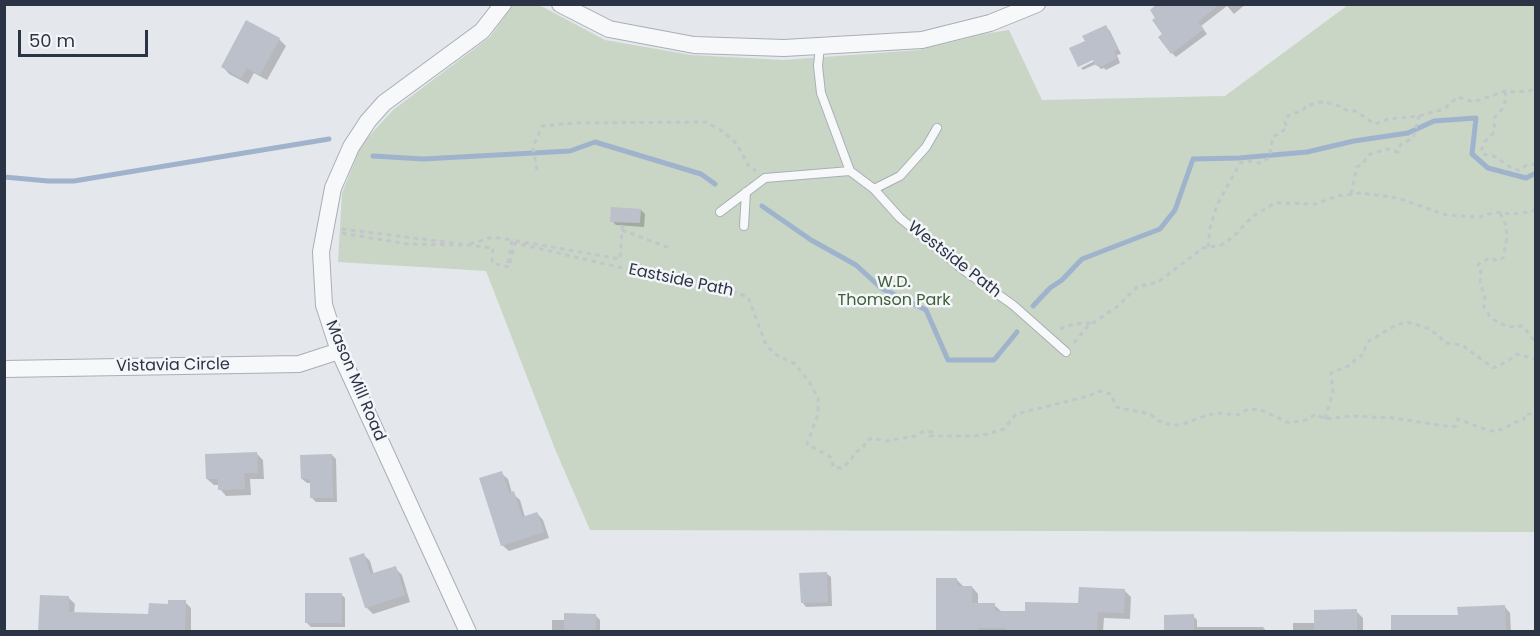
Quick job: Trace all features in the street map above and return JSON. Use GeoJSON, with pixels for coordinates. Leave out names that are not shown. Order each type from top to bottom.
{"type":"FeatureCollection","features":[{"type":"Feature","properties":{"kind":"street","name":"Mason Mill Road"},"geometry":{"type":"LineString","coordinates":[[468,632],[339,351],[324,304],[321,252],[333,188],[351,147],[368,121],[384,103],[482,31],[503,4]]}},
{"type":"Feature","properties":{"kind":"street"},"geometry":{"type":"LineString","coordinates":[[560,4],[609,30],[694,45],[784,48],[922,40],[990,23],[1037,4]]}},
{"type":"Feature","properties":{"kind":"street","name":"Vistavia Circle"},"geometry":{"type":"LineString","coordinates":[[4,369],[298,364],[339,351]]}},
{"type":"Feature","properties":{"kind":"lane"},"geometry":{"type":"LineString","coordinates":[[720,212],[765,178],[850,171],[821,93],[818,66],[820,46]]}},
{"type":"Feature","properties":{"kind":"lane"},"geometry":{"type":"LineString","coordinates":[[874,189],[900,176],[926,147],[937,128]]}},
{"type":"Feature","properties":{"kind":"lane","name":"Westside Path"},"geometry":{"type":"LineString","coordinates":[[850,171],[874,189],[900,218],[962,269],[1013,305],[1066,352]]}},
{"type":"Feature","properties":{"kind":"lane"},"geometry":{"type":"LineString","coordinates":[[744,226],[746,192]]}},
{"type":"Feature","properties":{"kind":"path"},"geometry":{"type":"LineString","coordinates":[[1208,247],[1210,228],[1217,205],[1240,163],[1248,161],[1260,163],[1269,158],[1273,137],[1287,128],[1287,117],[1302,111],[1312,103],[1335,104],[1346,110],[1355,111],[1375,124],[1388,118],[1419,116],[1444,109],[1458,97],[1474,102],[1505,91],[1536,90]]}},
{"type":"Feature","properties":{"kind":"path"},"geometry":{"type":"LineString","coordinates":[[1505,91],[1504,107],[1495,117],[1494,132],[1481,151],[1483,154],[1494,156],[1513,169],[1519,170],[1523,166],[1536,164]]}},
{"type":"Feature","properties":{"kind":"path"},"geometry":{"type":"LineString","coordinates":[[1351,195],[1358,168],[1364,164],[1368,155],[1388,149],[1398,152],[1401,144],[1413,138],[1419,116]]}},
{"type":"Feature","properties":{"kind":"path"},"geometry":{"type":"LineString","coordinates":[[537,170],[533,147],[542,126],[575,123],[706,122],[722,131],[737,144],[748,165],[765,178]]}},
{"type":"Feature","properties":{"kind":"path"},"geometry":{"type":"LineString","coordinates":[[1066,352],[1087,327],[1118,306],[1137,287],[1158,282],[1203,248],[1221,245],[1233,237],[1253,216],[1275,203],[1316,204],[1337,196],[1361,193],[1398,198],[1446,215],[1480,217],[1500,213],[1531,212],[1536,209]]}},
{"type":"Feature","properties":{"kind":"path"},"geometry":{"type":"LineString","coordinates":[[1500,213],[1506,225],[1507,238],[1503,258],[1497,261],[1492,258],[1478,265],[1481,268],[1480,282],[1485,298],[1484,307],[1491,318],[1508,327],[1523,326],[1536,343]]}},
{"type":"Feature","properties":{"kind":"path"},"geometry":{"type":"LineString","coordinates":[[467,244],[493,237],[620,259],[623,224]]}},
{"type":"Feature","properties":{"kind":"path"},"geometry":{"type":"LineString","coordinates":[[622,230],[672,249]]}},
{"type":"Feature","properties":{"kind":"path","name":"Eastside Path"},"geometry":{"type":"LineString","coordinates":[[467,244],[459,247],[408,244],[341,231],[467,244],[493,248],[492,262],[510,267],[515,243],[687,283],[727,289],[748,297],[766,345],[775,354],[795,364],[818,398],[818,414],[807,444],[832,458],[833,467],[841,468],[851,461],[854,453],[863,448],[866,441],[872,438],[886,441],[915,436],[924,431],[932,432],[929,436],[987,434],[1004,429],[1016,414],[1089,396],[1098,391],[1111,394],[1116,407],[1150,414],[1172,425],[1180,425],[1217,413],[1238,415],[1246,410],[1259,409],[1289,423],[1306,420],[1316,414],[1325,419],[1351,416],[1376,419],[1394,418],[1452,427],[1456,426],[1458,419],[1490,431],[1504,429],[1514,422],[1520,422],[1524,419],[1525,414],[1536,414]]}},
{"type":"Feature","properties":{"kind":"path"},"geometry":{"type":"LineString","coordinates":[[508,264],[512,240]]}},
{"type":"Feature","properties":{"kind":"path"},"geometry":{"type":"LineString","coordinates":[[1325,419],[1333,392],[1331,373],[1353,364],[1365,353],[1369,341],[1396,325],[1407,322],[1426,328],[1438,335],[1445,343],[1462,345],[1493,368],[1508,362],[1517,354],[1536,359]]}},
{"type":"Feature","properties":{"kind":"path"},"geometry":{"type":"LineString","coordinates":[[1047,335],[1074,324],[1093,323]]}},
{"type":"Feature","properties":{"kind":"green space","name":"W.D. Thomson Park"},"geometry":{"type":"Polygon","coordinates":[[[513,5],[539,5],[605,40],[691,55],[783,60],[919,50],[1009,30],[1042,100],[1225,96],[1348,5],[1535,5],[1535,532],[590,530],[555,449],[486,271],[338,262],[342,193],[361,145],[393,110],[490,37],[513,5]]]}},
{"type":"Feature","properties":{"kind":"building"},"geometry":{"type":"Polygon","coordinates":[[[1157,4],[1220,4],[1198,22],[1204,29],[1171,54],[1158,37],[1162,34],[1152,20],[1155,18],[1150,10],[1157,4]]]}},
{"type":"Feature","properties":{"kind":"building"},"geometry":{"type":"Polygon","coordinates":[[[246,20],[280,38],[260,75],[247,68],[241,78],[221,67],[246,20]]]}},
{"type":"Feature","properties":{"kind":"building"},"geometry":{"type":"Polygon","coordinates":[[[1106,25],[1118,49],[1114,51],[1117,58],[1100,67],[1099,64],[1096,66],[1093,60],[1078,67],[1069,48],[1085,41],[1082,36],[1106,25]]]}},
{"type":"Feature","properties":{"kind":"building"},"geometry":{"type":"Polygon","coordinates":[[[611,207],[641,209],[640,223],[610,222],[611,207]]]}},
{"type":"Feature","properties":{"kind":"building"},"geometry":{"type":"Polygon","coordinates":[[[257,452],[258,473],[244,473],[245,489],[218,490],[218,479],[206,479],[205,454],[257,452]]]}},
{"type":"Feature","properties":{"kind":"building"},"geometry":{"type":"Polygon","coordinates":[[[332,454],[333,498],[310,498],[310,479],[301,479],[300,455],[332,454]]]}},
{"type":"Feature","properties":{"kind":"building"},"geometry":{"type":"Polygon","coordinates":[[[502,471],[509,493],[514,491],[522,517],[537,512],[544,532],[501,546],[479,478],[502,471]]]}},
{"type":"Feature","properties":{"kind":"building"},"geometry":{"type":"Polygon","coordinates":[[[364,553],[370,574],[396,566],[405,595],[365,608],[349,558],[364,553]]]}},
{"type":"Feature","properties":{"kind":"building"},"geometry":{"type":"Polygon","coordinates":[[[827,572],[828,602],[801,603],[799,573],[827,572]]]}},
{"type":"Feature","properties":{"kind":"building"},"geometry":{"type":"Polygon","coordinates":[[[936,578],[957,578],[957,586],[972,586],[972,603],[995,603],[995,611],[1025,611],[1025,602],[1078,603],[1079,587],[1125,589],[1124,613],[1098,612],[1097,632],[1006,632],[1006,628],[979,628],[979,632],[936,630],[936,578]]]}},
{"type":"Feature","properties":{"kind":"building"},"geometry":{"type":"Polygon","coordinates":[[[305,593],[342,593],[342,623],[305,623],[305,593]]]}},
{"type":"Feature","properties":{"kind":"building"},"geometry":{"type":"Polygon","coordinates":[[[40,595],[69,596],[69,612],[148,614],[149,603],[168,604],[168,600],[186,600],[185,632],[38,632],[40,595]]]}},
{"type":"Feature","properties":{"kind":"building"},"geometry":{"type":"Polygon","coordinates":[[[1505,605],[1506,630],[1391,632],[1391,615],[1458,615],[1457,607],[1505,605]]]}},
{"type":"Feature","properties":{"kind":"building"},"geometry":{"type":"Polygon","coordinates":[[[1357,609],[1357,632],[1314,632],[1314,610],[1357,609]]]}},
{"type":"Feature","properties":{"kind":"building"},"geometry":{"type":"Polygon","coordinates":[[[564,613],[596,614],[596,632],[564,632],[564,613]]]}},
{"type":"Feature","properties":{"kind":"building"},"geometry":{"type":"Polygon","coordinates":[[[1194,614],[1194,632],[1164,632],[1164,615],[1194,614]]]}},
{"type":"Feature","properties":{"kind":"waterway"},"geometry":{"type":"LineString","coordinates":[[1033,306],[1082,259],[1160,229],[1175,210],[1193,159],[1239,158],[1307,152],[1354,141],[1408,133],[1434,121],[1476,118],[1472,154],[1488,168],[1526,178],[1536,173]]}},
{"type":"Feature","properties":{"kind":"waterway"},"geometry":{"type":"LineString","coordinates":[[4,177],[74,181],[329,139]]}},
{"type":"Feature","properties":{"kind":"waterway"},"geometry":{"type":"LineString","coordinates":[[373,156],[423,159],[570,151],[595,142],[701,174],[715,184]]}},
{"type":"Feature","properties":{"kind":"waterway"},"geometry":{"type":"LineString","coordinates":[[762,206],[811,240],[856,265],[881,288],[926,310],[948,360],[994,360],[1017,332]]}}]}
